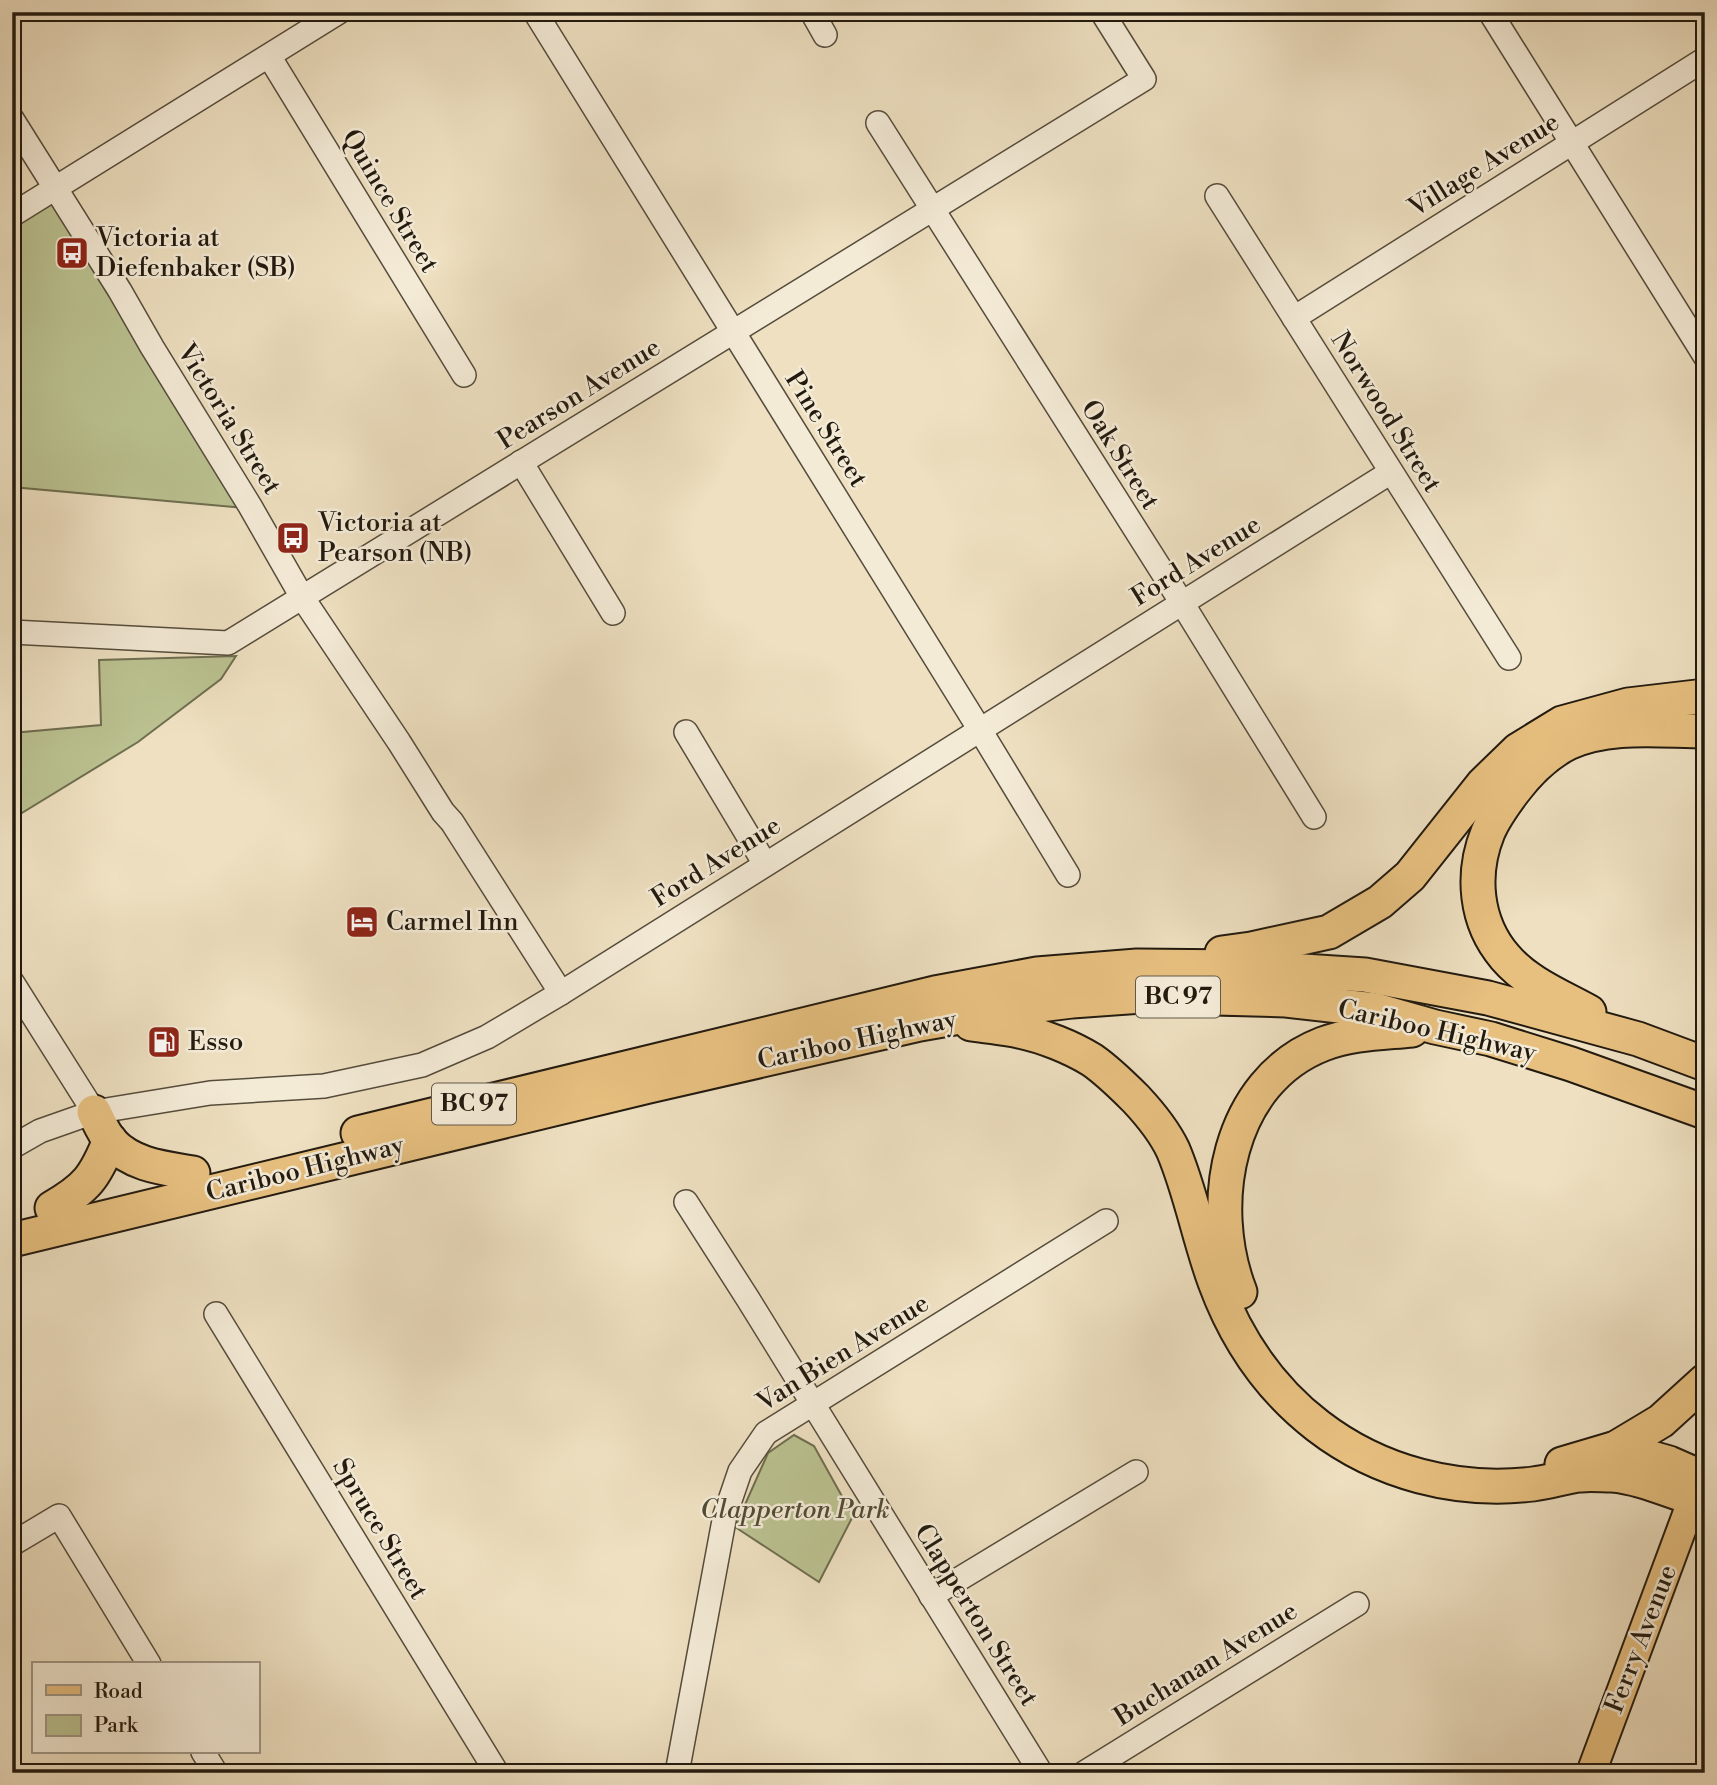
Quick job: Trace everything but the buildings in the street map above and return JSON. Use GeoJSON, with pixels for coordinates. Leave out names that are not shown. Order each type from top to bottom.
{"type":"FeatureCollection","features":[{"type":"Feature","properties":{"kind":"highway"},"geometry":{"type":"LineString","coordinates":[[1137,966],[1251,949],[1329,932],[1380,902],[1409,876],[1483,784],[1518,750],[1562,723],[1628,705],[1705,696]]}},
{"type":"Feature","properties":{"kind":"highway"},"geometry":{"type":"LineString","coordinates":[[1637,1039],[1529,979],[1505,957],[1480,910],[1477,884],[1480,855],[1489,830],[1524,777],[1544,758],[1567,744],[1595,734],[1621,731],[1705,731]]}},
{"type":"Feature","properties":{"kind":"highway"},"geometry":{"type":"LineString","coordinates":[[1660,731],[1705,748]]}},
{"type":"Feature","properties":{"kind":"highway","name":"Cariboo Highway"},"geometry":{"type":"LineString","coordinates":[[12,1217],[935,993],[1037,974],[1137,966],[1243,967],[1365,975],[1488,998],[1637,1039],[1705,1064]]}},
{"type":"Feature","properties":{"kind":"highway","name":"Cariboo Highway"},"geometry":{"type":"LineString","coordinates":[[12,1240],[649,1086],[920,1024],[1072,1001],[1142,996],[1286,1000],[1375,1010],[1491,1039],[1571,1064],[1705,1112]]}},
{"type":"Feature","properties":{"kind":"highway"},"geometry":{"type":"LineString","coordinates":[[920,1024],[971,1024],[1020,1031],[1060,1044],[1092,1060],[1125,1088],[1153,1117],[1172,1149],[1214,1281],[1231,1322],[1256,1363],[1282,1394],[1318,1426],[1352,1448],[1395,1469],[1438,1481],[1483,1487],[1533,1484],[1581,1475],[1700,1481]]}},
{"type":"Feature","properties":{"kind":"highway"},"geometry":{"type":"LineString","coordinates":[[1435,1027],[1365,1033],[1321,1045],[1282,1067],[1248,1108],[1233,1145],[1226,1187],[1226,1222],[1237,1282],[1254,1327],[1273,1356],[1295,1382],[1331,1414],[1369,1440],[1408,1457],[1444,1468],[1482,1474],[1525,1472],[1569,1463],[1616,1448],[1661,1421],[1705,1381]]}},
{"type":"Feature","properties":{"kind":"highway"},"geometry":{"type":"LineString","coordinates":[[102,1126],[123,1152],[146,1165],[193,1173]]}},
{"type":"Feature","properties":{"kind":"highway"},"geometry":{"type":"LineString","coordinates":[[52,1208],[76,1194],[100,1165],[102,1126]]}},
{"type":"Feature","properties":{"kind":"highway"},"geometry":{"type":"LineString","coordinates":[[1616,1448],[1669,1463],[1700,1481]]}},
{"type":"Feature","properties":{"kind":"main road","name":"Ferry Avenue"},"geometry":{"type":"LineString","coordinates":[[1591,1773],[1700,1481]]}},
{"type":"Feature","properties":{"kind":"street"},"geometry":{"type":"LineString","coordinates":[[12,215],[339,12]]}},
{"type":"Feature","properties":{"kind":"street","name":"Pine Street"},"geometry":{"type":"LineString","coordinates":[[535,12],[1068,876]]}},
{"type":"Feature","properties":{"kind":"street"},"geometry":{"type":"LineString","coordinates":[[811,12],[825,35]]}},
{"type":"Feature","properties":{"kind":"street","name":"Pearson Avenue"},"geometry":{"type":"LineString","coordinates":[[12,632],[228,643],[1143,79],[1102,12]]}},
{"type":"Feature","properties":{"kind":"street"},"geometry":{"type":"LineString","coordinates":[[1490,12],[1705,356]]}},
{"type":"Feature","properties":{"kind":"street","name":"Quince Street"},"geometry":{"type":"LineString","coordinates":[[269,56],[464,375]]}},
{"type":"Feature","properties":{"kind":"street","name":"Village Avenue"},"geometry":{"type":"LineString","coordinates":[[1294,318],[1705,59]]}},
{"type":"Feature","properties":{"kind":"street","name":"Victoria Street"},"geometry":{"type":"LineString","coordinates":[[12,119],[120,291],[302,597],[452,822],[561,993]]}},
{"type":"Feature","properties":{"kind":"street","name":"Oak Street"},"geometry":{"type":"LineString","coordinates":[[878,124],[1314,817]]}},
{"type":"Feature","properties":{"kind":"street","name":"Norwood Street"},"geometry":{"type":"LineString","coordinates":[[1217,196],[1509,658]]}},
{"type":"Feature","properties":{"kind":"street"},"geometry":{"type":"LineString","coordinates":[[521,462],[613,613]]}},
{"type":"Feature","properties":{"kind":"street","name":"Ford Avenue"},"geometry":{"type":"LineString","coordinates":[[12,1147],[40,1132],[102,1126],[209,1093],[324,1086],[422,1065],[487,1037],[1391,472]]}},
{"type":"Feature","properties":{"kind":"street"},"geometry":{"type":"LineString","coordinates":[[686,732],[765,864]]}},
{"type":"Feature","properties":{"kind":"street"},"geometry":{"type":"LineString","coordinates":[[12,982],[102,1126]]}},
{"type":"Feature","properties":{"kind":"street","name":"Clapperton Street"},"geometry":{"type":"LineString","coordinates":[[686,1202],[1041,1773]]}},
{"type":"Feature","properties":{"kind":"street","name":"Van Bien Avenue"},"geometry":{"type":"LineString","coordinates":[[677,1773],[725,1515],[740,1471],[766,1433],[1106,1221]]}},
{"type":"Feature","properties":{"kind":"street","name":"Spruce Street"},"geometry":{"type":"LineString","coordinates":[[216,1314],[497,1773]]}},
{"type":"Feature","properties":{"kind":"street"},"geometry":{"type":"LineString","coordinates":[[931,1596],[1136,1472]]}},
{"type":"Feature","properties":{"kind":"street"},"geometry":{"type":"LineString","coordinates":[[12,1544],[59,1516],[148,1662]]}},
{"type":"Feature","properties":{"kind":"street","name":"Buchanan Avenue"},"geometry":{"type":"LineString","coordinates":[[1084,1773],[1357,1604]]}},
{"type":"Feature","properties":{"kind":"street"},"geometry":{"type":"LineString","coordinates":[[204,1754],[216,1773]]}},
{"type":"Feature","properties":{"kind":"green space"},"geometry":{"type":"Polygon","coordinates":[[[53,189],[256,509],[12,487],[12,214],[53,189]]]}},
{"type":"Feature","properties":{"kind":"green space"},"geometry":{"type":"Polygon","coordinates":[[[236,656],[221,679],[138,742],[12,819],[12,733],[101,725],[99,660],[236,656]]]}},
{"type":"Feature","properties":{"kind":"green space","name":"Clapperton Park"},"geometry":{"type":"Polygon","coordinates":[[[794,1435],[814,1446],[853,1516],[819,1582],[735,1527],[768,1453],[794,1435]]]}},
{"type":"Feature","properties":{"kind":"place","name":"Victoria at Diefenbaker (SB)"},"geometry":{"type":"Point","coordinates":[72,253]}},
{"type":"Feature","properties":{"kind":"place","name":"Victoria at Pearson (NB)"},"geometry":{"type":"Point","coordinates":[293,538]}},
{"type":"Feature","properties":{"kind":"place","name":"Carmel Inn"},"geometry":{"type":"Point","coordinates":[362,922]}},
{"type":"Feature","properties":{"kind":"place","name":"Esso"},"geometry":{"type":"Point","coordinates":[164,1042]}}]}
